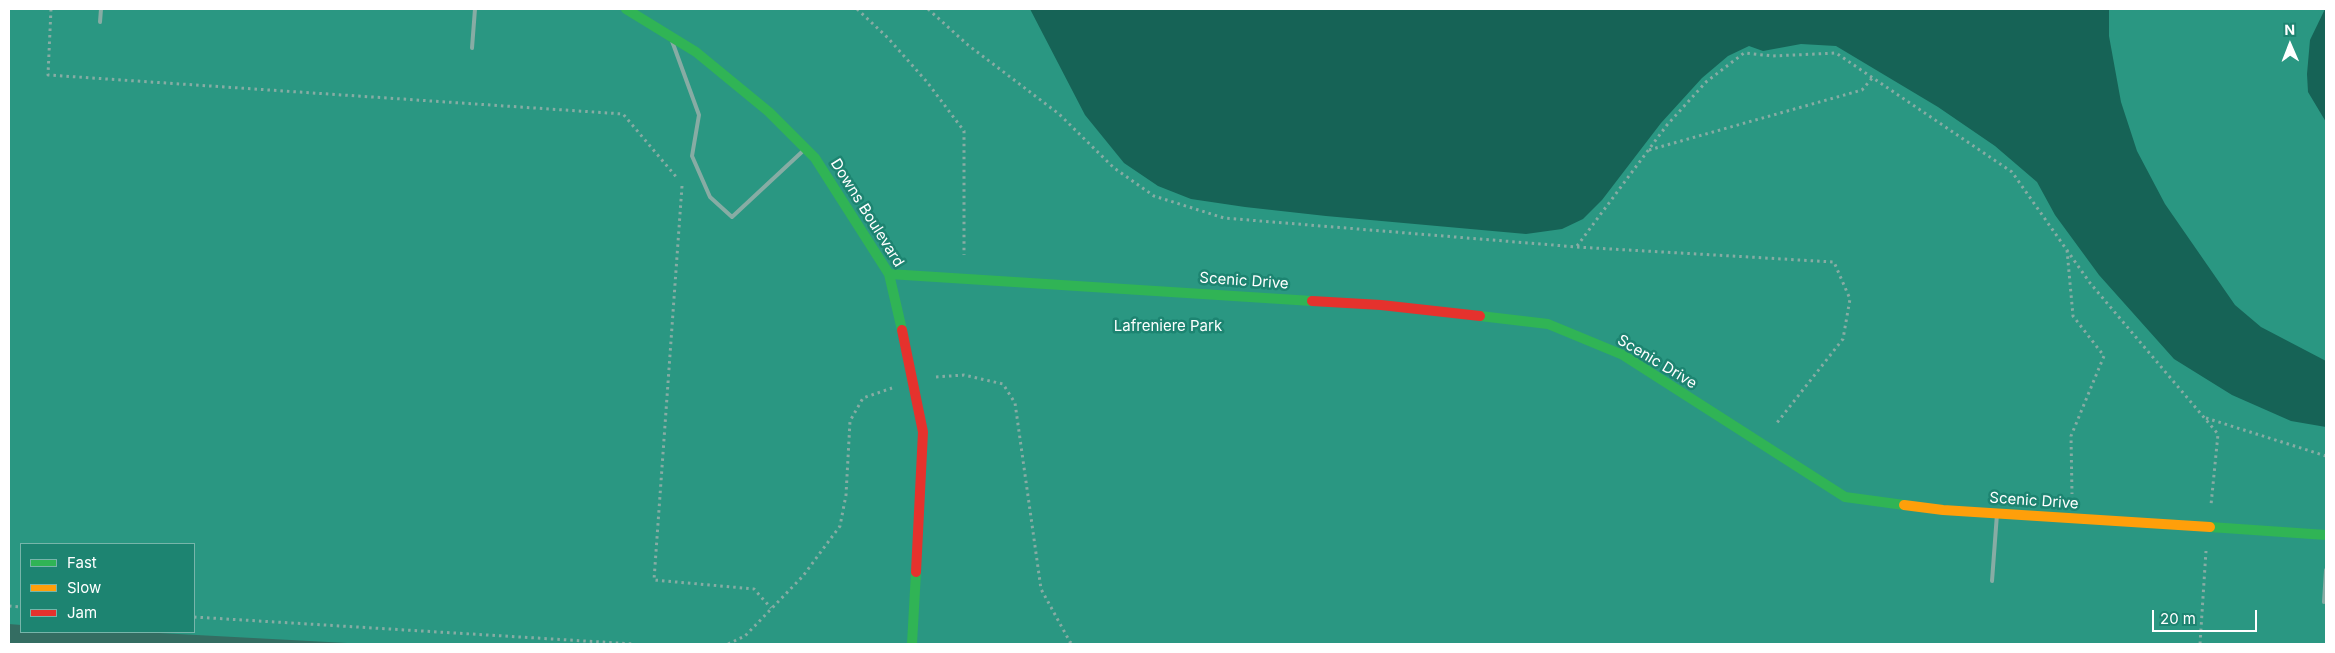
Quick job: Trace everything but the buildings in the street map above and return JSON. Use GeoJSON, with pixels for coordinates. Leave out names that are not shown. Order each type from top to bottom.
{"type":"FeatureCollection","features":[{"type":"Feature","properties":{"kind":"street","name":"Downs Boulevard"},"geometry":{"type":"LineString","coordinates":[[626,9],[696,52],[769,112],[806,148],[815,158],[889,274],[914,379],[923,432],[912,644]]}},
{"type":"Feature","properties":{"kind":"street","name":"Scenic Drive"},"geometry":{"type":"LineString","coordinates":[[889,274],[1381,305],[1548,324],[1623,355],[1846,497],[1943,510],[2326,535]]}},
{"type":"Feature","properties":{"kind":"lane"},"geometry":{"type":"LineString","coordinates":[[100,22],[101,9]]}},
{"type":"Feature","properties":{"kind":"lane"},"geometry":{"type":"LineString","coordinates":[[472,48],[475,9]]}},
{"type":"Feature","properties":{"kind":"lane"},"geometry":{"type":"LineString","coordinates":[[670,36],[699,115],[692,156],[710,197],[732,217],[806,148]]}},
{"type":"Feature","properties":{"kind":"lane"},"geometry":{"type":"LineString","coordinates":[[1992,581],[1997,514]]}},
{"type":"Feature","properties":{"kind":"lane"},"geometry":{"type":"LineString","coordinates":[[2324,602],[2326,570]]}},
{"type":"Feature","properties":{"kind":"path"},"geometry":{"type":"LineString","coordinates":[[51,9],[48,75],[623,114],[682,184],[654,580],[754,589],[771,608]]}},
{"type":"Feature","properties":{"kind":"path"},"geometry":{"type":"LineString","coordinates":[[857,9],[894,45],[927,82],[964,131],[964,278]]}},
{"type":"Feature","properties":{"kind":"path"},"geometry":{"type":"LineString","coordinates":[[928,9],[968,45],[1059,114],[1114,168],[1154,196],[1224,218],[1576,247],[1834,262],[1850,299],[1843,339],[1760,444]]}},
{"type":"Feature","properties":{"kind":"path"},"geometry":{"type":"LineString","coordinates":[[1576,247],[1667,125],[1706,82],[1744,53],[1773,56],[1836,53],[2012,172],[2090,283],[2218,434],[2208,527],[2200,644]]}},
{"type":"Feature","properties":{"kind":"path"},"geometry":{"type":"LineString","coordinates":[[1648,150],[1862,90],[1873,77]]}},
{"type":"Feature","properties":{"kind":"path"},"geometry":{"type":"LineString","coordinates":[[2067,250],[2073,316],[2104,356],[2071,436],[2072,518]]}},
{"type":"Feature","properties":{"kind":"path"},"geometry":{"type":"LineString","coordinates":[[2205,418],[2326,456]]}},
{"type":"Feature","properties":{"kind":"path"},"geometry":{"type":"LineString","coordinates":[[195,617],[634,644]]}},
{"type":"Feature","properties":{"kind":"green space","name":"Lafreniere Park"},"geometry":{"type":"Polygon","coordinates":[[[9,9],[2326,9],[2326,644],[366,644],[159,633],[195,633],[195,543],[20,543],[20,625],[9,624],[9,9]]]}},
{"type":"Feature","properties":{"kind":"shaded area"},"geometry":{"type":"Polygon","coordinates":[[[1030,9],[2109,9],[2109,36],[2121,102],[2137,151],[2165,204],[2235,305],[2261,327],[2326,361],[2326,427],[2291,421],[2232,395],[2174,359],[2099,275],[2055,215],[2037,182],[1995,146],[1938,107],[1836,46],[1801,44],[1763,51],[1749,46],[1728,56],[1702,78],[1661,123],[1602,200],[1583,219],[1562,229],[1526,234],[1245,207],[1191,199],[1158,186],[1124,163],[1085,115],[1030,9]]]}},
{"type":"Feature","properties":{"kind":"shaded area"},"geometry":{"type":"Polygon","coordinates":[[[2325,9],[2326,122],[2308,92],[2307,74],[2310,40],[2325,9]]]}},
{"type":"Feature","properties":{"kind":"traffic: fast"},"geometry":{"type":"LineString","coordinates":[[626,9],[696,52],[769,112],[815,158],[889,274],[902,330]]}},
{"type":"Feature","properties":{"kind":"traffic: fast"},"geometry":{"type":"LineString","coordinates":[[889,274],[1312,301]]}},
{"type":"Feature","properties":{"kind":"traffic: fast"},"geometry":{"type":"LineString","coordinates":[[1480,316],[1548,324],[1623,355],[1845,497],[1904,505]]}},
{"type":"Feature","properties":{"kind":"traffic: fast"},"geometry":{"type":"LineString","coordinates":[[2210,527],[2326,535]]}},
{"type":"Feature","properties":{"kind":"traffic: fast"},"geometry":{"type":"LineString","coordinates":[[912,644],[916,572]]}},
{"type":"Feature","properties":{"kind":"traffic: slow"},"geometry":{"type":"LineString","coordinates":[[1904,505],[1943,510],[2210,527]]}},
{"type":"Feature","properties":{"kind":"traffic: jam"},"geometry":{"type":"LineString","coordinates":[[1312,301],[1381,305],[1480,316]]}},
{"type":"Feature","properties":{"kind":"traffic: jam"},"geometry":{"type":"LineString","coordinates":[[902,330],[923,432],[916,572]]}}]}
